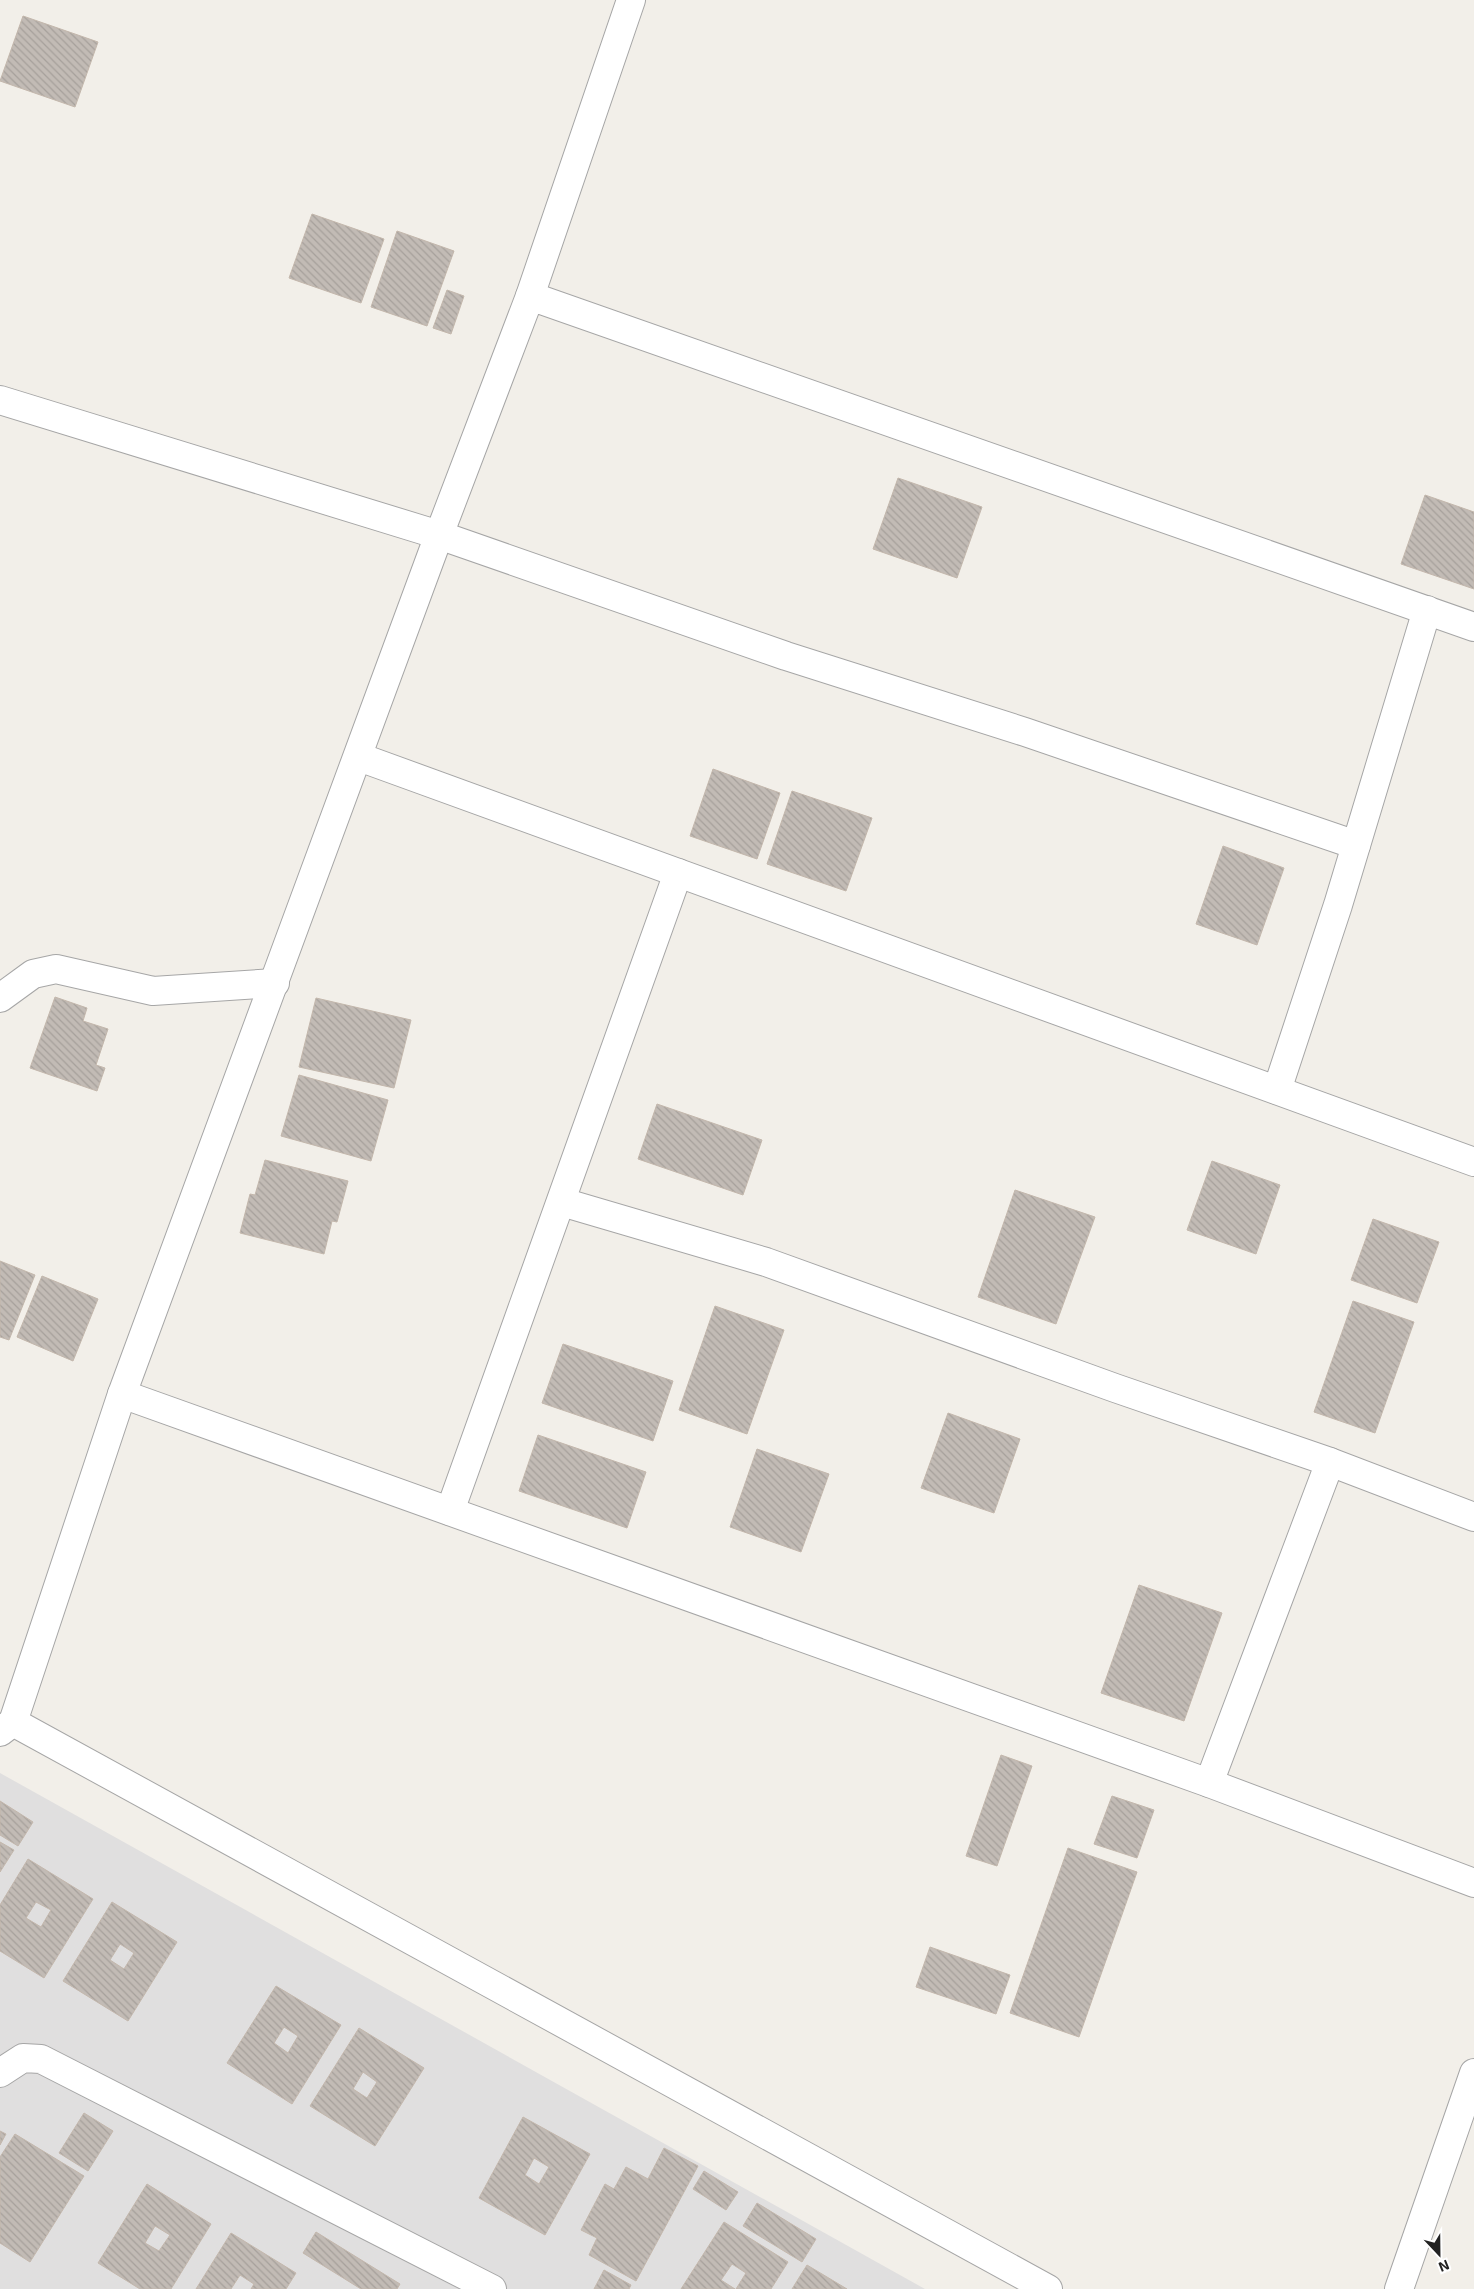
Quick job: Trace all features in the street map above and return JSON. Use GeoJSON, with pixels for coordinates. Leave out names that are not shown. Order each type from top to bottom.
{"type":"FeatureCollection","features":[{"type":"Feature","properties":{"kind":"street"},"geometry":{"type":"LineString","coordinates":[[631,0],[530,296],[439,535],[359,757],[122,1394],[6,1727],[1048,2289]]}},
{"type":"Feature","properties":{"kind":"street"},"geometry":{"type":"LineString","coordinates":[[530,296],[1474,627]]}},
{"type":"Feature","properties":{"kind":"street"},"geometry":{"type":"LineString","coordinates":[[0,400],[439,535],[786,656],[1025,732],[1356,845]]}},
{"type":"Feature","properties":{"kind":"street"},"geometry":{"type":"LineString","coordinates":[[1277,1090],[1356,845],[1427,610]]}},
{"type":"Feature","properties":{"kind":"street"},"geometry":{"type":"LineString","coordinates":[[359,757],[1474,1162]]}},
{"type":"Feature","properties":{"kind":"street"},"geometry":{"type":"LineString","coordinates":[[450,1512],[678,873]]}},
{"type":"Feature","properties":{"kind":"street"},"geometry":{"type":"LineString","coordinates":[[0,998],[33,974],[56,969],[153,991],[275,983]]}},
{"type":"Feature","properties":{"kind":"street"},"geometry":{"type":"LineString","coordinates":[[562,1202],[766,1262],[1106,1385],[1330,1462],[1474,1517]]}},
{"type":"Feature","properties":{"kind":"street"},"geometry":{"type":"LineString","coordinates":[[122,1394],[1209,1783],[1474,1883]]}},
{"type":"Feature","properties":{"kind":"street"},"geometry":{"type":"LineString","coordinates":[[1209,1783],[1330,1462]]}},
{"type":"Feature","properties":{"kind":"street"},"geometry":{"type":"LineString","coordinates":[[0,2073],[23,2058],[41,2059],[492,2289]]}},
{"type":"Feature","properties":{"kind":"street"},"geometry":{"type":"LineString","coordinates":[[1399,2289],[1474,2073]]}},
{"type":"Feature","properties":{"kind":"shaded area"},"geometry":{"type":"Polygon","coordinates":[[[0,1773],[925,2289],[0,2289],[0,1773]]]}},
{"type":"Feature","properties":{"kind":"building"},"geometry":{"type":"Polygon","coordinates":[[[23,16],[98,42],[75,107],[0,81],[23,16]]]}},
{"type":"Feature","properties":{"kind":"building"},"geometry":{"type":"Polygon","coordinates":[[[312,214],[384,239],[361,303],[289,278],[312,214]]]}},
{"type":"Feature","properties":{"kind":"building"},"geometry":{"type":"Polygon","coordinates":[[[397,231],[454,251],[427,326],[371,307],[397,231]]]}},
{"type":"Feature","properties":{"kind":"building"},"geometry":{"type":"Polygon","coordinates":[[[447,290],[464,296],[451,334],[433,328],[447,290]]]}},
{"type":"Feature","properties":{"kind":"building"},"geometry":{"type":"Polygon","coordinates":[[[898,478],[982,507],[957,578],[873,549],[898,478]]]}},
{"type":"Feature","properties":{"kind":"building"},"geometry":{"type":"Polygon","coordinates":[[[1425,495],[1474,512],[1474,589],[1401,564],[1425,495]]]}},
{"type":"Feature","properties":{"kind":"building"},"geometry":{"type":"Polygon","coordinates":[[[713,769],[780,793],[757,859],[690,836],[713,769]]]}},
{"type":"Feature","properties":{"kind":"building"},"geometry":{"type":"Polygon","coordinates":[[[792,791],[872,818],[846,891],[767,864],[792,791]]]}},
{"type":"Feature","properties":{"kind":"building"},"geometry":{"type":"Polygon","coordinates":[[[1223,846],[1284,868],[1257,945],[1196,924],[1223,846]]]}},
{"type":"Feature","properties":{"kind":"building"},"geometry":{"type":"Polygon","coordinates":[[[55,997],[87,1008],[83,1021],[108,1029],[96,1065],[105,1068],[97,1091],[30,1068],[55,997]]]}},
{"type":"Feature","properties":{"kind":"building"},"geometry":{"type":"Polygon","coordinates":[[[316,998],[411,1020],[394,1088],[299,1067],[316,998]]]}},
{"type":"Feature","properties":{"kind":"building"},"geometry":{"type":"Polygon","coordinates":[[[299,1075],[388,1100],[371,1161],[281,1136],[299,1075]]]}},
{"type":"Feature","properties":{"kind":"building"},"geometry":{"type":"Polygon","coordinates":[[[657,1104],[762,1140],[743,1195],[638,1159],[657,1104]]]}},
{"type":"Feature","properties":{"kind":"building"},"geometry":{"type":"Polygon","coordinates":[[[265,1160],[348,1181],[337,1222],[332,1221],[324,1254],[240,1233],[250,1194],[255,1195],[265,1160]]]}},
{"type":"Feature","properties":{"kind":"building"},"geometry":{"type":"Polygon","coordinates":[[[1212,1161],[1280,1185],[1256,1254],[1187,1230],[1212,1161]]]}},
{"type":"Feature","properties":{"kind":"building"},"geometry":{"type":"Polygon","coordinates":[[[1015,1190],[1095,1217],[1056,1324],[978,1297],[1015,1190]]]}},
{"type":"Feature","properties":{"kind":"building"},"geometry":{"type":"Polygon","coordinates":[[[1373,1219],[1439,1242],[1417,1303],[1351,1280],[1373,1219]]]}},
{"type":"Feature","properties":{"kind":"building"},"geometry":{"type":"Polygon","coordinates":[[[0,1261],[35,1275],[9,1340],[0,1337],[0,1261]]]}},
{"type":"Feature","properties":{"kind":"building"},"geometry":{"type":"Polygon","coordinates":[[[42,1276],[98,1299],[73,1361],[17,1337],[42,1276]]]}},
{"type":"Feature","properties":{"kind":"building"},"geometry":{"type":"Polygon","coordinates":[[[1353,1301],[1414,1322],[1375,1433],[1314,1412],[1353,1301]]]}},
{"type":"Feature","properties":{"kind":"building"},"geometry":{"type":"Polygon","coordinates":[[[715,1306],[784,1330],[747,1434],[679,1410],[715,1306]]]}},
{"type":"Feature","properties":{"kind":"building"},"geometry":{"type":"Polygon","coordinates":[[[563,1344],[673,1381],[653,1441],[542,1403],[563,1344]]]}},
{"type":"Feature","properties":{"kind":"building"},"geometry":{"type":"Polygon","coordinates":[[[948,1413],[1020,1439],[994,1513],[921,1488],[948,1413]]]}},
{"type":"Feature","properties":{"kind":"building"},"geometry":{"type":"Polygon","coordinates":[[[538,1435],[646,1472],[627,1528],[519,1491],[538,1435]]]}},
{"type":"Feature","properties":{"kind":"building"},"geometry":{"type":"Polygon","coordinates":[[[757,1449],[829,1474],[801,1552],[730,1527],[757,1449]]]}},
{"type":"Feature","properties":{"kind":"building"},"geometry":{"type":"Polygon","coordinates":[[[1139,1585],[1222,1613],[1184,1721],[1101,1693],[1139,1585]]]}},
{"type":"Feature","properties":{"kind":"building"},"geometry":{"type":"Polygon","coordinates":[[[1001,1755],[1032,1766],[997,1866],[966,1856],[1001,1755]]]}},
{"type":"Feature","properties":{"kind":"building"},"geometry":{"type":"Polygon","coordinates":[[[1112,1796],[1154,1810],[1137,1858],[1094,1844],[1112,1796]]]}},
{"type":"Feature","properties":{"kind":"building"},"geometry":{"type":"Polygon","coordinates":[[[0,1801],[33,1822],[18,1846],[0,1835],[0,1801]]]}},
{"type":"Feature","properties":{"kind":"building"},"geometry":{"type":"Polygon","coordinates":[[[0,1842],[14,1850],[0,1872],[0,1842]]]}},
{"type":"Feature","properties":{"kind":"building"},"geometry":{"type":"Polygon","coordinates":[[[1068,1848],[1137,1872],[1079,2037],[1010,2013],[1068,1848]]]}},
{"type":"Feature","properties":{"kind":"building"},"geometry":{"type":"Polygon","coordinates":[[[28,1859],[93,1899],[44,1978],[0,1951],[0,1905],[28,1859]],[[36,1902],[26,1918],[41,1927],[51,1910],[36,1902]]]}},
{"type":"Feature","properties":{"kind":"building"},"geometry":{"type":"Polygon","coordinates":[[[112,1902],[177,1942],[128,2021],[63,1981],[112,1902]],[[120,1944],[110,1960],[124,1969],[134,1953],[120,1944]]]}},
{"type":"Feature","properties":{"kind":"building"},"geometry":{"type":"Polygon","coordinates":[[[930,1947],[1010,1975],[996,2014],[916,1987],[930,1947]]]}},
{"type":"Feature","properties":{"kind":"building"},"geometry":{"type":"Polygon","coordinates":[[[276,1986],[341,2025],[292,2104],[227,2063],[276,1986]],[[284,2027],[274,2043],[288,2053],[298,2036],[284,2027]]]}},
{"type":"Feature","properties":{"kind":"building"},"geometry":{"type":"Polygon","coordinates":[[[359,2028],[424,2068],[375,2146],[310,2106],[359,2028]],[[363,2072],[353,2089],[367,2098],[377,2082],[363,2072]]]}},
{"type":"Feature","properties":{"kind":"building"},"geometry":{"type":"Polygon","coordinates":[[[84,2113],[113,2131],[88,2171],[59,2153],[84,2113]]]}},
{"type":"Feature","properties":{"kind":"building"},"geometry":{"type":"Polygon","coordinates":[[[523,2117],[590,2154],[545,2235],[479,2198],[523,2117]],[[534,2158],[525,2175],[539,2184],[549,2167],[534,2158]]]}},
{"type":"Feature","properties":{"kind":"building"},"geometry":{"type":"Polygon","coordinates":[[[0,2131],[6,2134],[0,2145],[0,2131]]]}},
{"type":"Feature","properties":{"kind":"building"},"geometry":{"type":"Polygon","coordinates":[[[15,2134],[84,2176],[30,2262],[0,2243],[0,2157],[15,2134]]]}},
{"type":"Feature","properties":{"kind":"building"},"geometry":{"type":"Polygon","coordinates":[[[664,2148],[698,2166],[636,2281],[589,2255],[597,2238],[581,2230],[605,2184],[614,2189],[626,2167],[648,2179],[664,2148]]]}},
{"type":"Feature","properties":{"kind":"building"},"geometry":{"type":"Polygon","coordinates":[[[704,2171],[738,2192],[726,2210],[693,2189],[704,2171]]]}},
{"type":"Feature","properties":{"kind":"building"},"geometry":{"type":"Polygon","coordinates":[[[147,2184],[211,2224],[171,2289],[140,2289],[98,2263],[147,2184]],[[155,2226],[145,2243],[159,2251],[170,2235],[155,2226]]]}},
{"type":"Feature","properties":{"kind":"building"},"geometry":{"type":"Polygon","coordinates":[[[757,2203],[816,2239],[802,2262],[743,2226],[757,2203]]]}},
{"type":"Feature","properties":{"kind":"building"},"geometry":{"type":"Polygon","coordinates":[[[724,2222],[788,2262],[771,2289],[736,2289],[746,2273],[732,2264],[721,2280],[735,2289],[681,2289],[724,2222]]]}},
{"type":"Feature","properties":{"kind":"building"},"geometry":{"type":"Polygon","coordinates":[[[316,2232],[400,2284],[397,2289],[361,2289],[303,2253],[316,2232]]]}},
{"type":"Feature","properties":{"kind":"building"},"geometry":{"type":"Polygon","coordinates":[[[231,2233],[296,2273],[286,2289],[251,2289],[254,2284],[240,2275],[231,2289],[196,2289],[231,2233]]]}},
{"type":"Feature","properties":{"kind":"building"},"geometry":{"type":"Polygon","coordinates":[[[807,2265],[847,2289],[792,2289],[807,2265]]]}},
{"type":"Feature","properties":{"kind":"building"},"geometry":{"type":"Polygon","coordinates":[[[604,2270],[631,2285],[629,2289],[594,2289],[604,2270]]]}}]}
